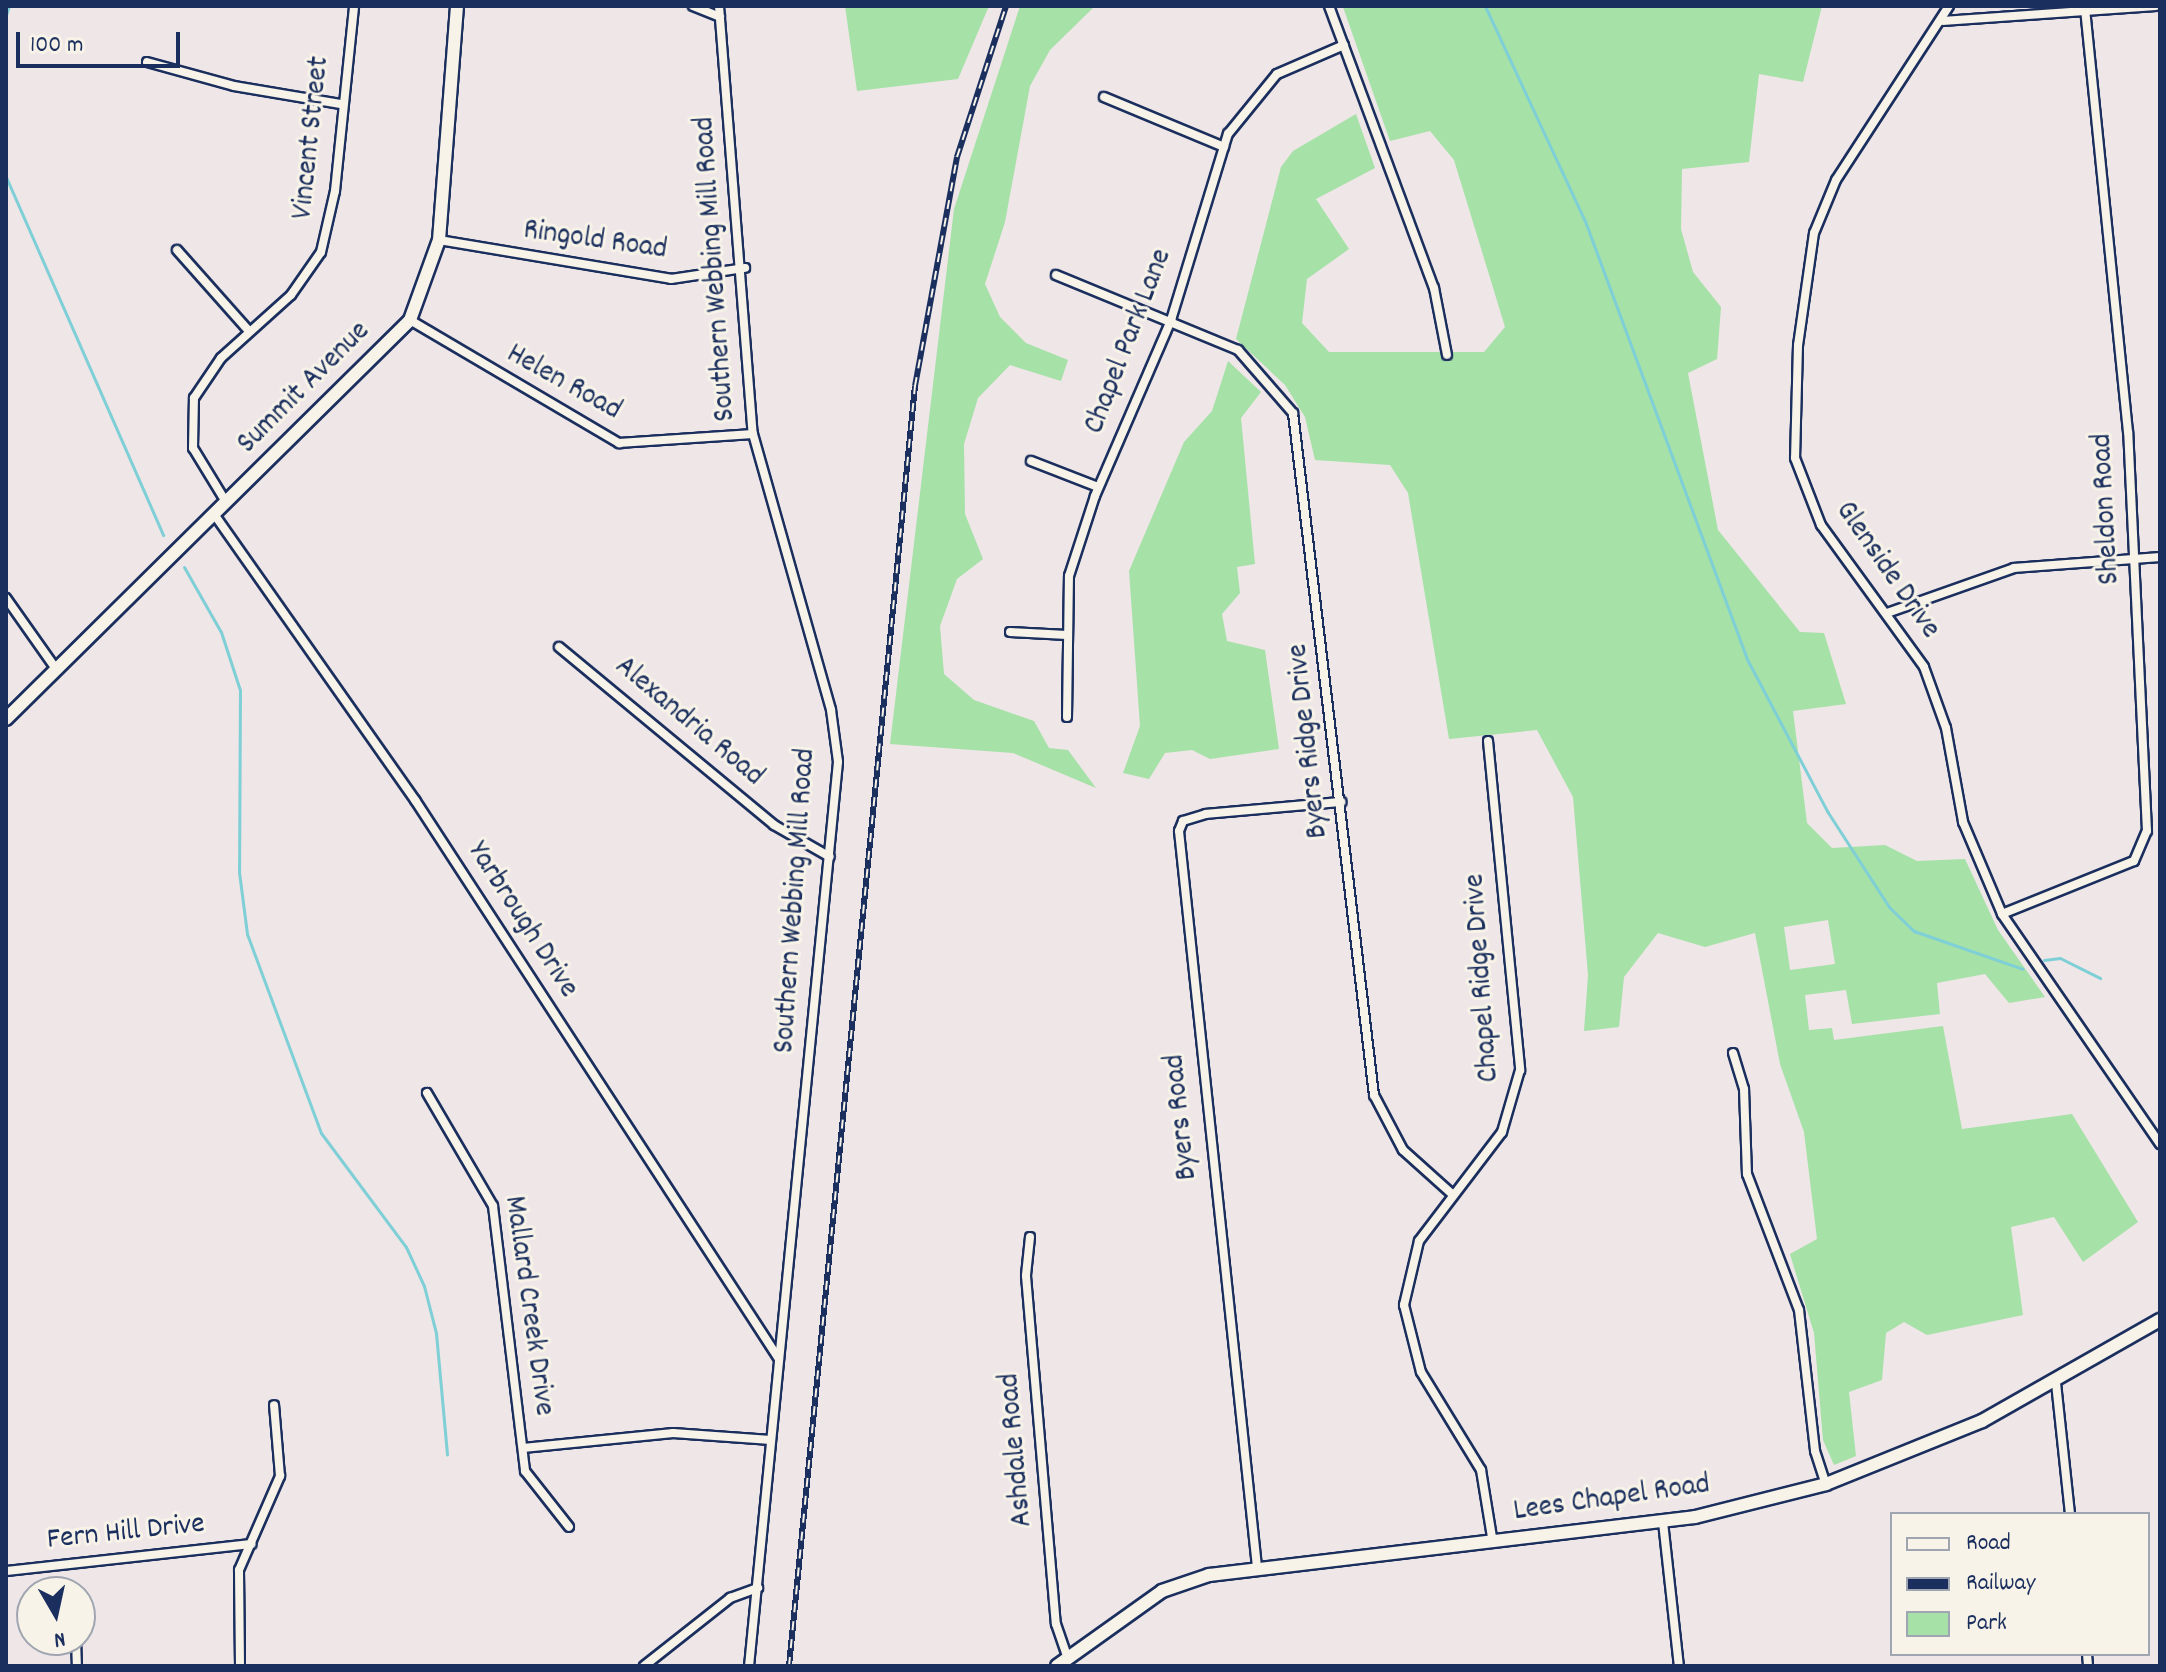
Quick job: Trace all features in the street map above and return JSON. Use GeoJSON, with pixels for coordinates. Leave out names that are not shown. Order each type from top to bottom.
{"type":"FeatureCollection","features":[{"type":"Feature","properties":{"kind":"main road","name":"Summit Avenue"},"geometry":{"type":"LineString","coordinates":[[6,719],[410,320],[439,240],[457,6]]}},
{"type":"Feature","properties":{"kind":"main road","name":"Lees Chapel Road"},"geometry":{"type":"LineString","coordinates":[[1057,1666],[1162,1591],[1257,1567],[1663,1522],[1826,1484],[2056,1383],[2160,1320]]}},
{"type":"Feature","properties":{"kind":"street","name":"Vincent Street"},"geometry":{"type":"LineString","coordinates":[[226,502],[200,470],[190,413],[202,381],[249,331],[291,295],[321,252],[335,191],[340,104],[354,6]]}},
{"type":"Feature","properties":{"kind":"street"},"geometry":{"type":"LineString","coordinates":[[693,6],[720,17]]}},
{"type":"Feature","properties":{"kind":"street","name":"Southern Webbing Mill Road"},"geometry":{"type":"LineString","coordinates":[[719,6],[745,268],[753,434],[831,710],[838,762],[749,1666]]}},
{"type":"Feature","properties":{"kind":"street"},"geometry":{"type":"LineString","coordinates":[[1329,6],[1434,288],[1447,355]]}},
{"type":"Feature","properties":{"kind":"street","name":"Glenside Drive"},"geometry":{"type":"LineString","coordinates":[[1949,6],[1943,21],[1836,180],[1814,233],[1798,345],[1793,412],[1801,485],[1929,679],[1946,728],[1963,822],[2002,914],[2160,1144]]}},
{"type":"Feature","properties":{"kind":"street"},"geometry":{"type":"LineString","coordinates":[[1943,21],[2155,6]]}},
{"type":"Feature","properties":{"kind":"street","name":"Sheldon Road"},"geometry":{"type":"LineString","coordinates":[[2002,914],[2134,861],[2144,844],[2136,559],[2085,11]]}},
{"type":"Feature","properties":{"kind":"street","name":"Chapel Park Lane"},"geometry":{"type":"LineString","coordinates":[[1067,717],[1069,576],[1098,487],[1171,320],[1224,147],[1256,91],[1344,45]]}},
{"type":"Feature","properties":{"kind":"street"},"geometry":{"type":"LineString","coordinates":[[147,62],[234,86],[340,104]]}},
{"type":"Feature","properties":{"kind":"street"},"geometry":{"type":"LineString","coordinates":[[1104,97],[1224,147]]}},
{"type":"Feature","properties":{"kind":"street","name":"Ringold Road"},"geometry":{"type":"LineString","coordinates":[[439,240],[671,279],[745,268]]}},
{"type":"Feature","properties":{"kind":"street"},"geometry":{"type":"LineString","coordinates":[[177,250],[249,331]]}},
{"type":"Feature","properties":{"kind":"street","name":"Byers Ridge Drive"},"geometry":{"type":"LineString","coordinates":[[1056,275],[1238,350],[1293,413],[1374,1095],[1403,1150],[1451,1193]]}},
{"type":"Feature","properties":{"kind":"street","name":"Helen Road"},"geometry":{"type":"LineString","coordinates":[[410,320],[619,443],[753,434]]}},
{"type":"Feature","properties":{"kind":"street"},"geometry":{"type":"LineString","coordinates":[[1031,461],[1098,487]]}},
{"type":"Feature","properties":{"kind":"street","name":"Yarbrough Drive"},"geometry":{"type":"LineString","coordinates":[[214,514],[406,787],[779,1359]]}},
{"type":"Feature","properties":{"kind":"street"},"geometry":{"type":"LineString","coordinates":[[1887,613],[2014,568],[2160,557]]}},
{"type":"Feature","properties":{"kind":"street"},"geometry":{"type":"LineString","coordinates":[[6,598],[56,669]]}},
{"type":"Feature","properties":{"kind":"street"},"geometry":{"type":"LineString","coordinates":[[1010,632],[1067,635]]}},
{"type":"Feature","properties":{"kind":"street","name":"Alexandria Road"},"geometry":{"type":"LineString","coordinates":[[559,647],[774,825],[830,857]]}},
{"type":"Feature","properties":{"kind":"street","name":"Chapel Ridge Drive"},"geometry":{"type":"LineString","coordinates":[[1488,741],[1520,1070],[1502,1132],[1451,1193],[1419,1241],[1404,1305],[1421,1372],[1481,1470],[1493,1543]]}},
{"type":"Feature","properties":{"kind":"street","name":"Byers Road"},"geometry":{"type":"LineString","coordinates":[[1257,1567],[1179,831],[1183,821],[1206,814],[1341,802]]}},
{"type":"Feature","properties":{"kind":"street"},"geometry":{"type":"LineString","coordinates":[[1733,1053],[1744,1089],[1747,1174],[1799,1310],[1815,1451],[1826,1484]]}},
{"type":"Feature","properties":{"kind":"street","name":"Mallard Creek Drive"},"geometry":{"type":"LineString","coordinates":[[427,1093],[493,1206],[523,1448],[535,1490],[569,1527]]}},
{"type":"Feature","properties":{"kind":"street","name":"Ashdale Road"},"geometry":{"type":"LineString","coordinates":[[1030,1237],[1026,1276],[1056,1624],[1068,1658]]}},
{"type":"Feature","properties":{"kind":"street"},"geometry":{"type":"LineString","coordinates":[[2056,1383],[2070,1512]]}},
{"type":"Feature","properties":{"kind":"street"},"geometry":{"type":"LineString","coordinates":[[240,1666],[236,1594],[252,1544],[280,1476],[274,1405]]}},
{"type":"Feature","properties":{"kind":"street"},"geometry":{"type":"LineString","coordinates":[[523,1448],[673,1433],[771,1440]]}},
{"type":"Feature","properties":{"kind":"street"},"geometry":{"type":"LineString","coordinates":[[1663,1522],[1679,1666]]}},
{"type":"Feature","properties":{"kind":"street","name":"Fern Hill Drive"},"geometry":{"type":"LineString","coordinates":[[6,1571],[252,1544]]}},
{"type":"Feature","properties":{"kind":"street"},"geometry":{"type":"LineString","coordinates":[[644,1666],[730,1598],[758,1588]]}},
{"type":"Feature","properties":{"kind":"green space"},"geometry":{"type":"Polygon","coordinates":[[[845,6],[989,6],[958,79],[857,91],[845,6]]]}},
{"type":"Feature","properties":{"kind":"green space"},"geometry":{"type":"Polygon","coordinates":[[[1020,6],[1095,6],[1050,50],[1030,86],[1005,222],[985,284],[1000,317],[1026,343],[1068,360],[1061,381],[1010,365],[978,398],[964,444],[965,514],[983,559],[957,579],[940,626],[944,674],[974,700],[1034,721],[1049,748],[1068,750],[1096,788],[1013,753],[890,744],[954,209],[1020,6]]]}},
{"type":"Feature","properties":{"kind":"green space"},"geometry":{"type":"Polygon","coordinates":[[[1822,6],[1803,82],[1759,74],[1749,162],[1682,169],[1681,229],[1693,272],[1721,307],[1717,359],[1688,373],[1718,530],[1800,632],[1824,633],[1846,704],[1793,711],[1807,823],[1832,848],[1885,845],[1917,861],[1965,859],[1998,930],[2045,997],[2009,1003],[1985,974],[1937,983],[1940,1014],[1852,1024],[1846,990],[1805,995],[1809,1030],[1832,1028],[1834,1040],[1943,1026],[1962,1129],[2072,1114],[2138,1222],[2083,1262],[2054,1217],[2011,1227],[2023,1315],[1927,1335],[1904,1322],[1886,1333],[1882,1380],[1849,1392],[1856,1456],[1834,1465],[1823,1440],[1814,1333],[1790,1254],[1817,1239],[1804,1132],[1780,1064],[1755,933],[1705,947],[1658,933],[1624,977],[1619,1027],[1584,1031],[1588,975],[1573,797],[1537,730],[1449,739],[1408,493],[1390,465],[1315,460],[1305,417],[1285,385],[1236,339],[1281,167],[1293,151],[1356,114],[1375,168],[1316,199],[1349,249],[1307,279],[1302,323],[1329,352],[1484,352],[1505,327],[1454,160],[1430,131],[1390,141],[1343,7],[1822,6]],[[1828,920],[1784,927],[1790,970],[1835,964],[1828,920]]]}},
{"type":"Feature","properties":{"kind":"green space"},"geometry":{"type":"Polygon","coordinates":[[[1228,361],[1261,392],[1241,418],[1255,564],[1237,567],[1240,593],[1222,614],[1227,641],[1265,650],[1279,749],[1210,759],[1192,750],[1165,753],[1149,779],[1123,773],[1140,726],[1129,571],[1184,442],[1212,411],[1228,361]]]}},
{"type":"Feature","properties":{"kind":"waterway"},"geometry":{"type":"LineString","coordinates":[[6,15],[9,6]]}},
{"type":"Feature","properties":{"kind":"waterway"},"geometry":{"type":"LineString","coordinates":[[1485,6],[1585,221],[1748,661],[1827,811],[1889,907],[1914,931],[2023,969]]}},
{"type":"Feature","properties":{"kind":"waterway"},"geometry":{"type":"LineString","coordinates":[[6,177],[163,535]]}},
{"type":"Feature","properties":{"kind":"waterway"},"geometry":{"type":"LineString","coordinates":[[184,567],[221,632],[240,690],[239,872],[247,934],[321,1133],[406,1247],[424,1286],[436,1333],[447,1455]]}},
{"type":"Feature","properties":{"kind":"waterway"},"geometry":{"type":"LineString","coordinates":[[2044,960],[2060,958],[2100,978]]}},
{"type":"Feature","properties":{"kind":"railway"},"geometry":{"type":"LineString","coordinates":[[789,1666],[915,386],[957,157],[1006,6]]}}]}
